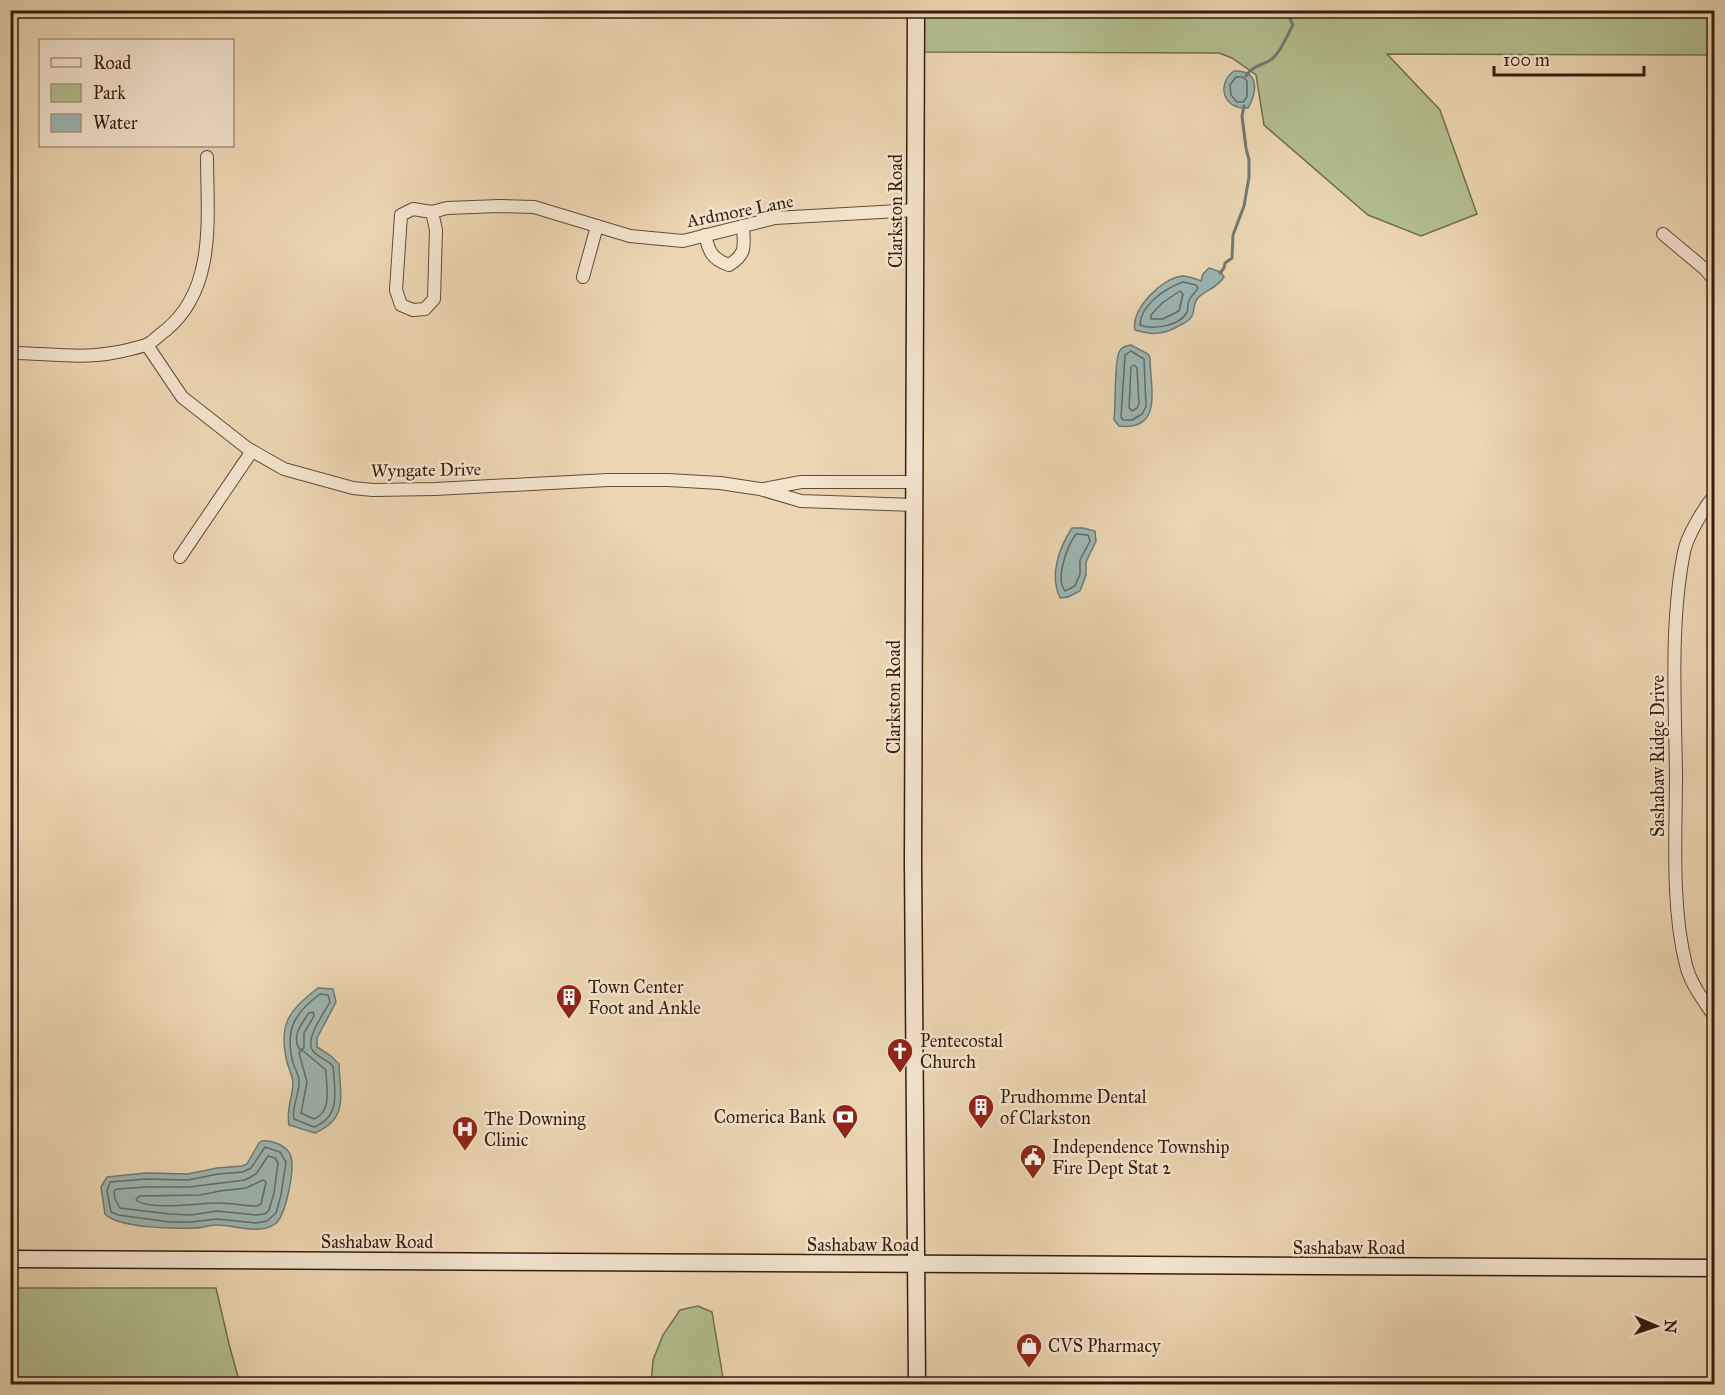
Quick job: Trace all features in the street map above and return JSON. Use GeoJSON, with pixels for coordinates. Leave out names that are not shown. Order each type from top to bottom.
{"type":"FeatureCollection","features":[{"type":"Feature","properties":{"kind":"main road","name":"Clarkston Road"},"geometry":{"type":"LineString","coordinates":[[916,10],[914,505],[917,1384]]}},
{"type":"Feature","properties":{"kind":"main road","name":"Sashabaw Road"},"geometry":{"type":"LineString","coordinates":[[10,1259],[1714,1268]]}},
{"type":"Feature","properties":{"kind":"street"},"geometry":{"type":"LineString","coordinates":[[10,353],[91,355],[112,353],[147,345],[175,322],[186,310],[195,293],[202,270],[206,249],[207,157]]}},
{"type":"Feature","properties":{"kind":"street","name":"Ardmore Lane"},"geometry":{"type":"LineString","coordinates":[[432,212],[436,230],[434,299],[425,309],[413,310],[400,305],[396,290],[401,215],[413,209],[432,212],[447,208],[534,207],[630,236],[682,241],[775,219],[916,210]]}},
{"type":"Feature","properties":{"kind":"street"},"geometry":{"type":"LineString","coordinates":[[583,277],[597,226]]}},
{"type":"Feature","properties":{"kind":"street"},"geometry":{"type":"LineString","coordinates":[[705,235],[709,253],[717,261],[729,266],[739,259],[745,248],[743,226]]}},
{"type":"Feature","properties":{"kind":"street"},"geometry":{"type":"LineString","coordinates":[[1662,234],[1706,270],[1714,280]]}},
{"type":"Feature","properties":{"kind":"street","name":"Wyngate Drive"},"geometry":{"type":"LineString","coordinates":[[147,345],[182,397],[252,451],[293,472],[354,488],[435,489],[638,479],[720,483],[760,489],[801,501],[914,505]]}},
{"type":"Feature","properties":{"kind":"street"},"geometry":{"type":"LineString","coordinates":[[180,557],[252,451]]}},
{"type":"Feature","properties":{"kind":"street","name":"Wyngate Drive"},"geometry":{"type":"LineString","coordinates":[[760,489],[801,482],[914,482]]}},
{"type":"Feature","properties":{"kind":"street","name":"Sashabaw Ridge Drive"},"geometry":{"type":"LineString","coordinates":[[1714,496],[1707,504],[1684,548],[1676,601],[1675,707],[1678,924],[1686,968],[1714,1016]]}},
{"type":"Feature","properties":{"kind":"green space"},"geometry":{"type":"Polygon","coordinates":[[[914,11],[1714,11],[1714,55],[1387,54],[1440,110],[1477,214],[1421,236],[1368,215],[1264,125],[1256,75],[1232,58],[1219,53],[914,52],[914,11]]]}},
{"type":"Feature","properties":{"kind":"green space"},"geometry":{"type":"Polygon","coordinates":[[[11,1288],[216,1288],[240,1384],[11,1384],[11,1288]]]}},
{"type":"Feature","properties":{"kind":"green space"},"geometry":{"type":"Polygon","coordinates":[[[698,1306],[712,1312],[724,1384],[651,1384],[653,1360],[663,1335],[680,1310],[698,1306]]]}},
{"type":"Feature","properties":{"kind":"water"},"geometry":{"type":"Polygon","coordinates":[[[1234,71],[1248,74],[1254,83],[1254,95],[1248,108],[1233,105],[1225,95],[1225,83],[1234,71]]]}},
{"type":"Feature","properties":{"kind":"water"},"geometry":{"type":"Polygon","coordinates":[[[1209,268],[1221,272],[1224,277],[1198,298],[1189,320],[1172,330],[1161,333],[1135,330],[1137,313],[1157,289],[1166,282],[1182,276],[1201,281],[1203,274],[1209,268]]]}},
{"type":"Feature","properties":{"kind":"water"},"geometry":{"type":"Polygon","coordinates":[[[1131,345],[1148,354],[1150,358],[1151,405],[1149,414],[1143,422],[1133,426],[1119,426],[1114,420],[1117,358],[1121,349],[1131,345]]]}},
{"type":"Feature","properties":{"kind":"water"},"geometry":{"type":"Polygon","coordinates":[[[1072,528],[1095,531],[1096,541],[1086,562],[1086,575],[1080,591],[1060,598],[1055,580],[1057,562],[1072,528]]]}},
{"type":"Feature","properties":{"kind":"water"},"geometry":{"type":"Polygon","coordinates":[[[318,988],[333,989],[336,1002],[317,1038],[317,1047],[339,1064],[341,1096],[338,1113],[326,1127],[315,1133],[289,1125],[293,1084],[284,1038],[288,1019],[293,1011],[318,988]]]}},
{"type":"Feature","properties":{"kind":"water"},"geometry":{"type":"Polygon","coordinates":[[[262,1141],[274,1142],[282,1146],[288,1151],[292,1160],[291,1179],[283,1211],[275,1224],[269,1227],[255,1229],[217,1225],[197,1228],[147,1227],[112,1219],[105,1214],[101,1187],[107,1177],[146,1173],[188,1174],[242,1166],[247,1164],[262,1141]]]}},
{"type":"Feature","properties":{"kind":"waterway"},"geometry":{"type":"LineString","coordinates":[[1246,76],[1251,70],[1273,58],[1282,47],[1293,25],[1286,10]]}},
{"type":"Feature","properties":{"kind":"waterway"},"geometry":{"type":"LineString","coordinates":[[1220,273],[1225,263],[1232,258],[1233,235],[1244,206],[1249,177],[1249,160],[1242,116],[1244,106]]}},
{"type":"Feature","properties":{"kind":"place","name":"Town Center Foot and Ankle"},"geometry":{"type":"Point","coordinates":[569,1020]}},
{"type":"Feature","properties":{"kind":"place","name":"Pentecostal Church"},"geometry":{"type":"Point","coordinates":[900,1074]}},
{"type":"Feature","properties":{"kind":"place","name":"Prudhomme Dental of Clarkston"},"geometry":{"type":"Point","coordinates":[981,1130]}},
{"type":"Feature","properties":{"kind":"place","name":"Comerica Bank"},"geometry":{"type":"Point","coordinates":[845,1140]}},
{"type":"Feature","properties":{"kind":"place","name":"The Downing Clinic"},"geometry":{"type":"Point","coordinates":[465,1152]}},
{"type":"Feature","properties":{"kind":"place","name":"Independence Township Fire Dept Stat 2"},"geometry":{"type":"Point","coordinates":[1033,1180]}},
{"type":"Feature","properties":{"kind":"place","name":"CVS Pharmacy"},"geometry":{"type":"Point","coordinates":[1029,1369]}}]}
